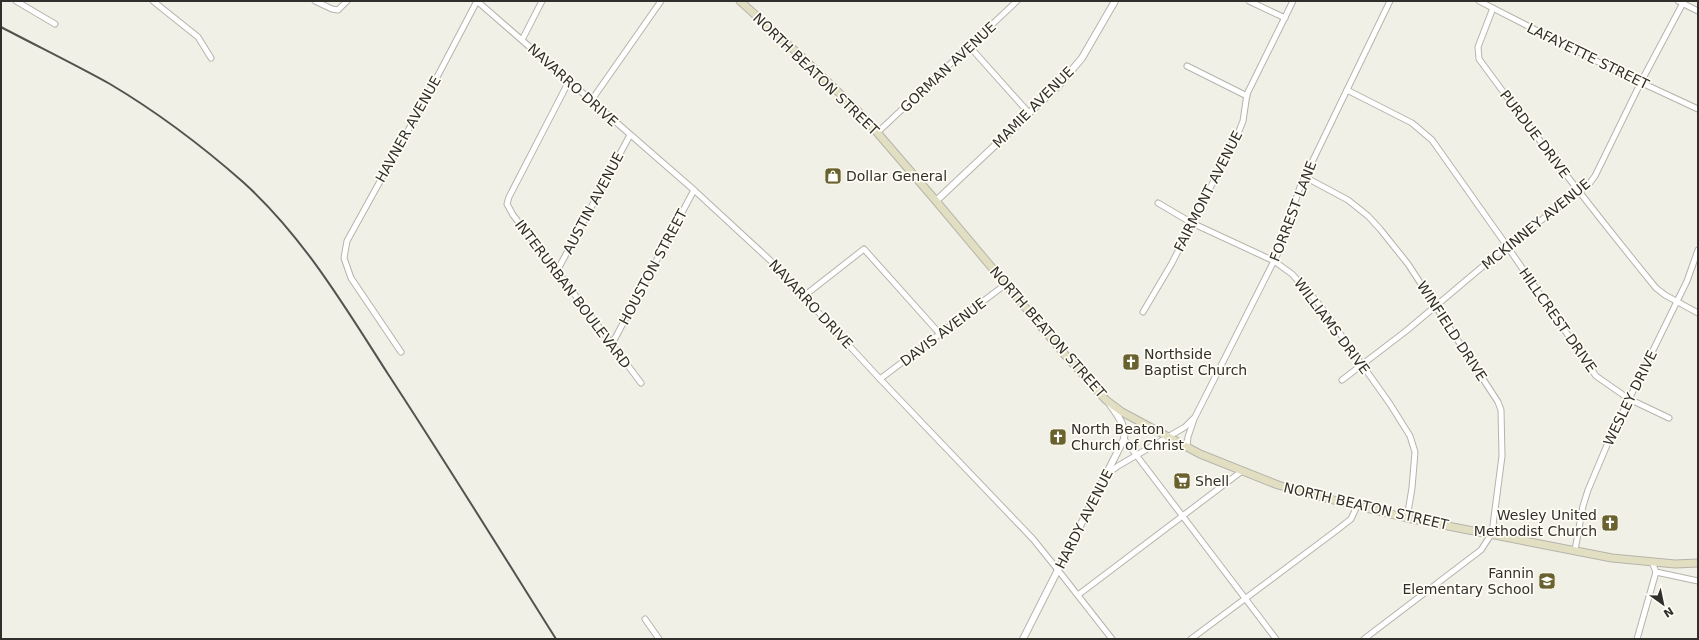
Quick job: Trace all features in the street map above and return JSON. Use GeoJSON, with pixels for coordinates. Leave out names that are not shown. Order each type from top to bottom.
{"type":"FeatureCollection","features":[{"type":"Feature","properties":{"kind":"main road","name":"NORTH BEATON STREET"},"geometry":{"type":"LineString","coordinates":[[740,1],[841,94],[878,132],[1066,356],[1106,400],[1122,412],[1168,438],[1242,471],[1278,485],[1357,506],[1407,518],[1492,533],[1612,558],[1675,564],[1698,563]]}},
{"type":"Feature","properties":{"kind":"street"},"geometry":{"type":"LineString","coordinates":[[16,1],[55,24]]}},
{"type":"Feature","properties":{"kind":"street"},"geometry":{"type":"LineString","coordinates":[[153,1],[198,37],[211,58]]}},
{"type":"Feature","properties":{"kind":"street"},"geometry":{"type":"LineString","coordinates":[[315,1],[332,9],[338,10],[347,1]]}},
{"type":"Feature","properties":{"kind":"street","name":"NAVARRO DRIVE"},"geometry":{"type":"LineString","coordinates":[[477,1],[694,190],[772,262],[880,379],[1032,539],[1112,639]]}},
{"type":"Feature","properties":{"kind":"street","name":"HAVNER AVENUE"},"geometry":{"type":"LineString","coordinates":[[400,352],[351,278],[344,258],[347,241],[425,100],[477,1]]}},
{"type":"Feature","properties":{"kind":"street"},"geometry":{"type":"LineString","coordinates":[[522,40],[542,1]]}},
{"type":"Feature","properties":{"kind":"street"},"geometry":{"type":"LineString","coordinates":[[591,101],[661,1]]}},
{"type":"Feature","properties":{"kind":"street","name":"GORMAN AVENUE"},"geometry":{"type":"LineString","coordinates":[[878,132],[970,47],[1017,1]]}},
{"type":"Feature","properties":{"kind":"street","name":"MAMIE AVENUE"},"geometry":{"type":"LineString","coordinates":[[936,201],[1073,70],[1082,58],[1115,1]]}},
{"type":"Feature","properties":{"kind":"street"},"geometry":{"type":"LineString","coordinates":[[1249,1],[1285,18]]}},
{"type":"Feature","properties":{"kind":"street","name":"FAIRMONT AVENUE"},"geometry":{"type":"LineString","coordinates":[[1143,312],[1172,263],[1239,131],[1243,121],[1247,96],[1293,1]]}},
{"type":"Feature","properties":{"kind":"street","name":"FORREST LANE"},"geometry":{"type":"LineString","coordinates":[[1187,447],[1188,437],[1194,419],[1274,261],[1304,177],[1390,1]]}},
{"type":"Feature","properties":{"kind":"street","name":"LAFAYETTE STREET"},"geometry":{"type":"LineString","coordinates":[[1479,1],[1698,109]]}},
{"type":"Feature","properties":{"kind":"street"},"geometry":{"type":"LineString","coordinates":[[1682,2],[1698,11]]}},
{"type":"Feature","properties":{"kind":"street","name":"MCKINNEY AVENUE"},"geometry":{"type":"LineString","coordinates":[[1342,380],[1363,365],[1436,306],[1507,246],[1589,184],[1595,176],[1682,2]]}},
{"type":"Feature","properties":{"kind":"street","name":"PURDUE DRIVE"},"geometry":{"type":"LineString","coordinates":[[1493,8],[1478,47],[1479,59],[1579,193],[1656,288],[1677,302],[1698,312]]}},
{"type":"Feature","properties":{"kind":"street"},"geometry":{"type":"LineString","coordinates":[[970,47],[1029,113]]}},
{"type":"Feature","properties":{"kind":"street"},"geometry":{"type":"LineString","coordinates":[[1187,66],[1247,96]]}},
{"type":"Feature","properties":{"kind":"street","name":"INTERURBAN BOULEVARD"},"geometry":{"type":"LineString","coordinates":[[569,81],[509,197],[507,204],[513,215],[557,270],[641,383]]}},
{"type":"Feature","properties":{"kind":"street","name":"HILLCREST DRIVE"},"geometry":{"type":"LineString","coordinates":[[1347,90],[1412,123],[1432,140],[1596,376],[1629,399],[1669,418]]}},
{"type":"Feature","properties":{"kind":"street","name":"AUSTIN AVENUE"},"geometry":{"type":"LineString","coordinates":[[557,270],[630,135]]}},
{"type":"Feature","properties":{"kind":"street","name":"WINFIELD DRIVE"},"geometry":{"type":"LineString","coordinates":[[1304,177],[1348,200],[1368,216],[1408,264],[1498,402],[1501,410],[1503,432],[1502,456],[1492,533]]}},
{"type":"Feature","properties":{"kind":"street","name":"HOUSTON STREET"},"geometry":{"type":"LineString","coordinates":[[612,344],[694,190]]}},
{"type":"Feature","properties":{"kind":"street","name":"WILLIAMS DRIVE"},"geometry":{"type":"LineString","coordinates":[[1158,203],[1192,222],[1274,261],[1292,274],[1306,289],[1363,365],[1390,404],[1413,443],[1415,452],[1412,488],[1407,518]]}},
{"type":"Feature","properties":{"kind":"street"},"geometry":{"type":"LineString","coordinates":[[804,296],[864,249],[940,334]]}},
{"type":"Feature","properties":{"kind":"street","name":"WESLEY DRIVE"},"geometry":{"type":"LineString","coordinates":[[1575,550],[1583,506],[1588,490],[1610,438],[1687,281],[1698,250]]}},
{"type":"Feature","properties":{"kind":"street","name":"DAVIS AVENUE"},"geometry":{"type":"LineString","coordinates":[[880,379],[1006,284]]}},
{"type":"Feature","properties":{"kind":"street"},"geometry":{"type":"LineString","coordinates":[[1106,400],[1123,424],[1125,432],[1124,439],[1184,515],[1276,639]]}},
{"type":"Feature","properties":{"kind":"street","name":"FORREST LANE"},"geometry":{"type":"LineString","coordinates":[[1106,476],[1118,466],[1168,438],[1194,419]]}},
{"type":"Feature","properties":{"kind":"street","name":"HARDY AVENUE"},"geometry":{"type":"LineString","coordinates":[[1023,639],[1124,439]]}},
{"type":"Feature","properties":{"kind":"street"},"geometry":{"type":"LineString","coordinates":[[1078,595],[1242,471]]}},
{"type":"Feature","properties":{"kind":"street"},"geometry":{"type":"LineString","coordinates":[[1191,639],[1347,522],[1351,518],[1357,506]]}},
{"type":"Feature","properties":{"kind":"street"},"geometry":{"type":"LineString","coordinates":[[1364,639],[1481,550],[1492,533]]}},
{"type":"Feature","properties":{"kind":"street"},"geometry":{"type":"LineString","coordinates":[[1637,639],[1656,572],[1652,562]]}},
{"type":"Feature","properties":{"kind":"street"},"geometry":{"type":"LineString","coordinates":[[1656,572],[1698,581]]}},
{"type":"Feature","properties":{"kind":"street"},"geometry":{"type":"LineString","coordinates":[[645,619],[659,639]]}},
{"type":"Feature","properties":{"kind":"railway"},"geometry":{"type":"LineString","coordinates":[[1,27],[83,69],[145,106],[211,155],[243,182],[285,225],[322,273],[339,298],[556,639]]}},
{"type":"Feature","properties":{"kind":"place","name":"Dollar General"},"geometry":{"type":"Point","coordinates":[833,176]}},
{"type":"Feature","properties":{"kind":"place","name":"Northside Baptist Church"},"geometry":{"type":"Point","coordinates":[1131,362]}},
{"type":"Feature","properties":{"kind":"place","name":"North Beaton Church of Christ"},"geometry":{"type":"Point","coordinates":[1058,437]}},
{"type":"Feature","properties":{"kind":"place","name":"Shell"},"geometry":{"type":"Point","coordinates":[1182,481]}},
{"type":"Feature","properties":{"kind":"place","name":"Wesley United Methodist Church"},"geometry":{"type":"Point","coordinates":[1610,523]}},
{"type":"Feature","properties":{"kind":"place","name":"Fannin Elementary School"},"geometry":{"type":"Point","coordinates":[1547,581]}}]}
